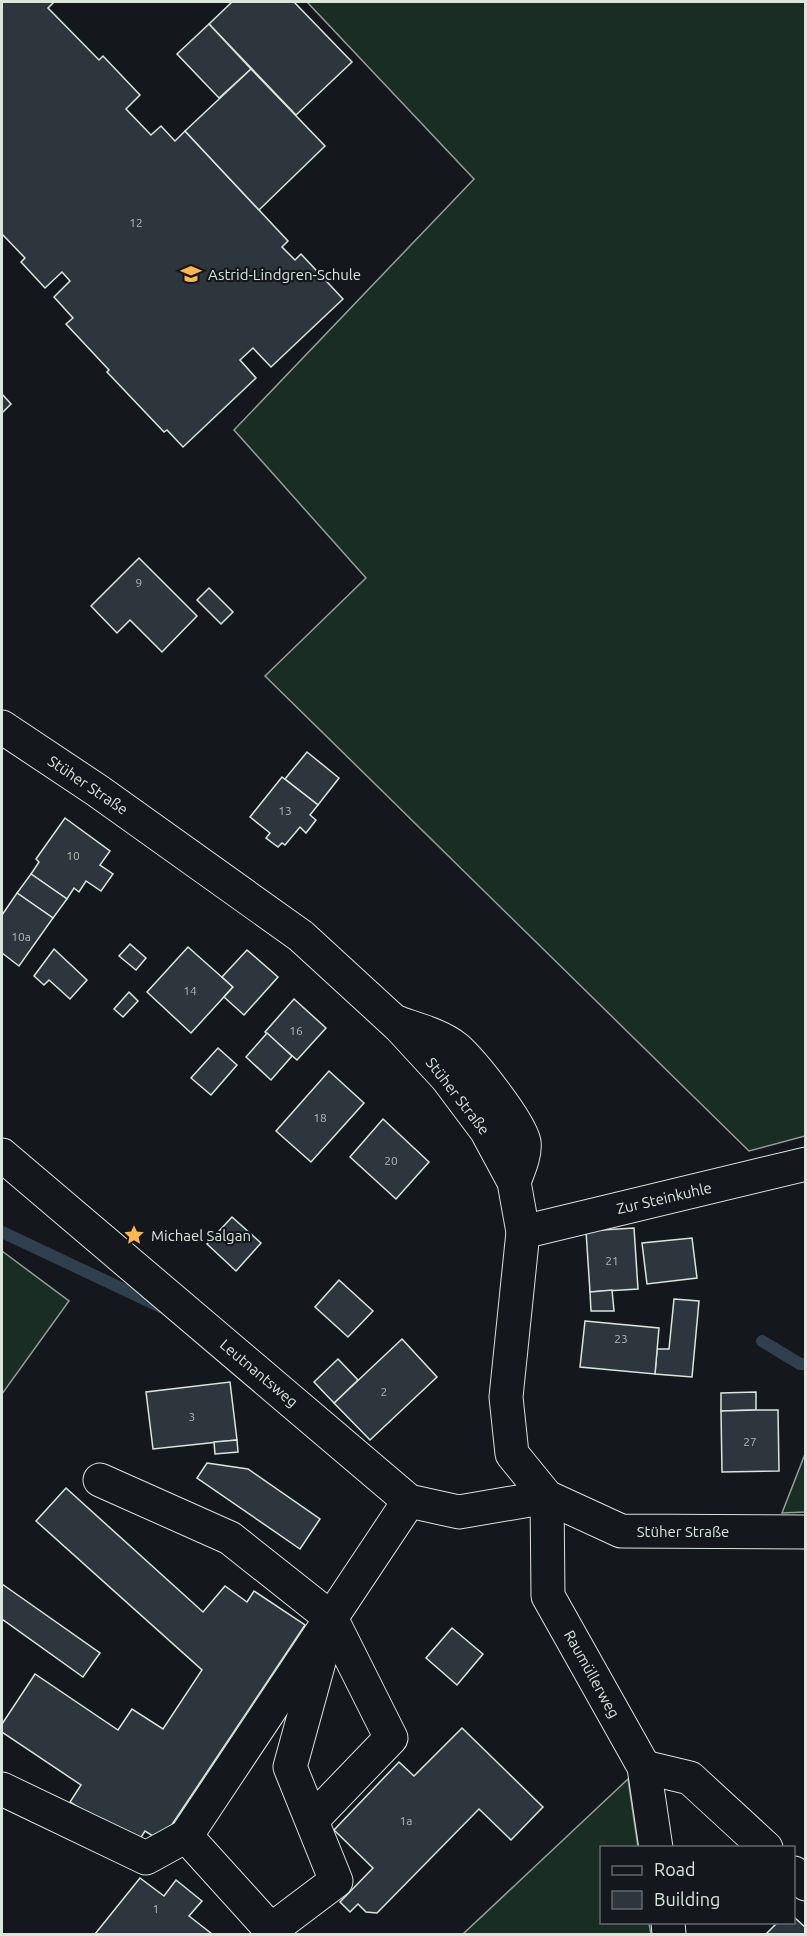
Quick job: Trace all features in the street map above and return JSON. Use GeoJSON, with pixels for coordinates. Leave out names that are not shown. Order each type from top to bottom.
{"type":"FeatureCollection","features":[{"type":"Feature","properties":{"kind":"street","name":"Stüher Straße"},"geometry":{"type":"LineString","coordinates":[[2,727],[98,791],[301,936],[396,1022],[447,1078],[486,1130],[513,1182],[523,1232],[506,1397],[512,1454],[547,1497],[621,1531],[806,1532]]}},
{"type":"Feature","properties":{"kind":"street","name":"Leutnantsweg"},"geometry":{"type":"LineString","coordinates":[[2,1155],[409,1501],[459,1512],[547,1497]]}},
{"type":"Feature","properties":{"kind":"street","name":"Zur Steinkuhle"},"geometry":{"type":"LineString","coordinates":[[523,1232],[806,1164]]}},
{"type":"Feature","properties":{"kind":"street"},"geometry":{"type":"LineString","coordinates":[[100,1479],[230,1538],[331,1618],[391,1738],[312,1820]]}},
{"type":"Feature","properties":{"kind":"street","name":"Raumüllerweg"},"geometry":{"type":"LineString","coordinates":[[547,1497],[548,1596],[644,1767],[656,1846]]}},
{"type":"Feature","properties":{"kind":"street"},"geometry":{"type":"LineString","coordinates":[[2,1789],[146,1858],[186,1836],[409,1501]]}},
{"type":"Feature","properties":{"kind":"street"},"geometry":{"type":"LineString","coordinates":[[186,1836],[271,1930],[336,1881],[290,1767],[331,1618]]}},
{"type":"Feature","properties":{"kind":"street"},"geometry":{"type":"LineString","coordinates":[[644,1767],[690,1778],[763,1846]]}},
{"type":"Feature","properties":{"kind":"green space"},"geometry":{"type":"Polygon","coordinates":[[[307,2],[805,2],[805,1136],[749,1151],[265,676],[366,578],[234,430],[474,179],[307,2]]]}},
{"type":"Feature","properties":{"kind":"green space"},"geometry":{"type":"Polygon","coordinates":[[[2,1251],[69,1301],[2,1394],[2,1251]]]}},
{"type":"Feature","properties":{"kind":"green space"},"geometry":{"type":"Polygon","coordinates":[[[805,1454],[805,1512],[782,1513],[805,1454]]]}},
{"type":"Feature","properties":{"kind":"green space"},"geometry":{"type":"Polygon","coordinates":[[[628,1779],[638,1846],[600,1846],[600,1924],[649,1924],[651,1934],[463,1934],[628,1779]]]}},
{"type":"Feature","properties":{"kind":"building"},"geometry":{"type":"Polygon","coordinates":[[[2,2],[54,2],[48,8],[99,60],[103,56],[140,95],[126,109],[151,135],[161,126],[175,141],[185,131],[288,241],[282,247],[295,260],[301,254],[343,299],[271,367],[253,348],[240,360],[256,378],[183,447],[167,430],[164,432],[107,372],[109,370],[66,324],[73,318],[54,297],[70,281],[62,272],[45,288],[21,262],[25,258],[2,234],[2,2]]]}},
{"type":"Feature","properties":{"kind":"building"},"geometry":{"type":"Polygon","coordinates":[[[232,2],[294,2],[352,62],[296,115],[209,24],[232,2]]]}},
{"type":"Feature","properties":{"kind":"building"},"geometry":{"type":"Polygon","coordinates":[[[209,24],[251,69],[219,98],[177,54],[209,24]]]}},
{"type":"Feature","properties":{"kind":"building"},"geometry":{"type":"Polygon","coordinates":[[[251,69],[325,146],[259,210],[185,131],[251,69]]]}},
{"type":"Feature","properties":{"kind":"building"},"geometry":{"type":"Polygon","coordinates":[[[2,394],[11,404],[2,413],[2,394]]]}},
{"type":"Feature","properties":{"kind":"building"},"geometry":{"type":"Polygon","coordinates":[[[139,558],[197,616],[162,652],[130,620],[117,633],[91,606],[139,558]]]}},
{"type":"Feature","properties":{"kind":"building"},"geometry":{"type":"Polygon","coordinates":[[[209,588],[233,612],[221,624],[197,600],[209,588]]]}},
{"type":"Feature","properties":{"kind":"building"},"geometry":{"type":"Polygon","coordinates":[[[307,752],[339,778],[318,805],[285,779],[307,752]]]}},
{"type":"Feature","properties":{"kind":"building"},"geometry":{"type":"Polygon","coordinates":[[[282,777],[318,805],[310,815],[316,820],[306,833],[300,827],[285,845],[282,843],[278,847],[266,838],[270,833],[250,817],[282,777]]]}},
{"type":"Feature","properties":{"kind":"building"},"geometry":{"type":"Polygon","coordinates":[[[65,818],[110,851],[100,865],[113,874],[101,891],[86,881],[79,892],[74,888],[67,899],[31,874],[39,862],[36,859],[65,818]]]}},
{"type":"Feature","properties":{"kind":"building"},"geometry":{"type":"Polygon","coordinates":[[[31,874],[67,899],[53,918],[17,893],[31,874]]]}},
{"type":"Feature","properties":{"kind":"building"},"geometry":{"type":"Polygon","coordinates":[[[17,893],[53,918],[19,966],[2,953],[2,915],[17,893]]]}},
{"type":"Feature","properties":{"kind":"building"},"geometry":{"type":"Polygon","coordinates":[[[130,944],[146,958],[136,970],[119,956],[130,944]]]}},
{"type":"Feature","properties":{"kind":"building"},"geometry":{"type":"Polygon","coordinates":[[[188,947],[233,987],[191,1033],[147,992],[188,947]]]}},
{"type":"Feature","properties":{"kind":"building"},"geometry":{"type":"Polygon","coordinates":[[[54,949],[87,980],[70,999],[49,980],[44,985],[34,976],[54,949]]]}},
{"type":"Feature","properties":{"kind":"building"},"geometry":{"type":"Polygon","coordinates":[[[247,950],[278,977],[244,1015],[224,997],[233,987],[222,977],[247,950]]]}},
{"type":"Feature","properties":{"kind":"building"},"geometry":{"type":"Polygon","coordinates":[[[129,992],[138,1001],[123,1017],[114,1009],[129,992]]]}},
{"type":"Feature","properties":{"kind":"building"},"geometry":{"type":"Polygon","coordinates":[[[294,999],[326,1028],[297,1060],[265,1032],[294,999]]]}},
{"type":"Feature","properties":{"kind":"building"},"geometry":{"type":"Polygon","coordinates":[[[267,1033],[292,1056],[271,1080],[246,1057],[267,1033]]]}},
{"type":"Feature","properties":{"kind":"building"},"geometry":{"type":"Polygon","coordinates":[[[218,1048],[237,1065],[211,1095],[191,1078],[218,1048]]]}},
{"type":"Feature","properties":{"kind":"building"},"geometry":{"type":"Polygon","coordinates":[[[329,1071],[364,1103],[311,1162],[276,1131],[329,1071]]]}},
{"type":"Feature","properties":{"kind":"building"},"geometry":{"type":"Polygon","coordinates":[[[383,1119],[429,1162],[396,1199],[350,1157],[383,1119]]]}},
{"type":"Feature","properties":{"kind":"building"},"geometry":{"type":"Polygon","coordinates":[[[232,1217],[261,1243],[236,1271],[207,1244],[232,1217]]]}},
{"type":"Feature","properties":{"kind":"building"},"geometry":{"type":"Polygon","coordinates":[[[634,1228],[638,1289],[590,1292],[586,1231],[634,1228]]]}},
{"type":"Feature","properties":{"kind":"building"},"geometry":{"type":"Polygon","coordinates":[[[692,1238],[697,1278],[647,1284],[642,1243],[692,1238]]]}},
{"type":"Feature","properties":{"kind":"building"},"geometry":{"type":"Polygon","coordinates":[[[339,1280],[373,1311],[348,1337],[315,1307],[339,1280]]]}},
{"type":"Feature","properties":{"kind":"building"},"geometry":{"type":"Polygon","coordinates":[[[612,1290],[614,1311],[591,1311],[590,1292],[612,1290]]]}},
{"type":"Feature","properties":{"kind":"building"},"geometry":{"type":"Polygon","coordinates":[[[674,1299],[699,1301],[692,1377],[655,1374],[657,1349],[669,1349],[674,1299]]]}},
{"type":"Feature","properties":{"kind":"building"},"geometry":{"type":"Polygon","coordinates":[[[585,1321],[659,1328],[655,1374],[580,1367],[585,1321]]]}},
{"type":"Feature","properties":{"kind":"building"},"geometry":{"type":"Polygon","coordinates":[[[402,1339],[437,1377],[370,1440],[334,1403],[402,1339]]]}},
{"type":"Feature","properties":{"kind":"building"},"geometry":{"type":"Polygon","coordinates":[[[338,1359],[358,1380],[334,1403],[314,1382],[338,1359]]]}},
{"type":"Feature","properties":{"kind":"building"},"geometry":{"type":"Polygon","coordinates":[[[230,1382],[237,1440],[153,1449],[146,1392],[230,1382]]]}},
{"type":"Feature","properties":{"kind":"building"},"geometry":{"type":"Polygon","coordinates":[[[756,1392],[756,1410],[721,1411],[721,1393],[756,1392]]]}},
{"type":"Feature","properties":{"kind":"building"},"geometry":{"type":"Polygon","coordinates":[[[778,1410],[779,1471],[722,1472],[721,1411],[778,1410]]]}},
{"type":"Feature","properties":{"kind":"building"},"geometry":{"type":"Polygon","coordinates":[[[237,1440],[238,1452],[215,1454],[214,1442],[237,1440]]]}},
{"type":"Feature","properties":{"kind":"building"},"geometry":{"type":"Polygon","coordinates":[[[207,1463],[248,1469],[320,1519],[300,1549],[197,1478],[207,1463]]]}},
{"type":"Feature","properties":{"kind":"building"},"geometry":{"type":"Polygon","coordinates":[[[66,1488],[203,1612],[225,1586],[247,1602],[254,1591],[305,1625],[161,1841],[145,1831],[136,1845],[70,1802],[81,1785],[2,1732],[2,1724],[35,1674],[118,1730],[132,1709],[163,1729],[202,1670],[36,1521],[66,1488]]]}},
{"type":"Feature","properties":{"kind":"building"},"geometry":{"type":"Polygon","coordinates":[[[2,1584],[100,1653],[83,1677],[2,1619],[2,1584]]]}},
{"type":"Feature","properties":{"kind":"building"},"geometry":{"type":"Polygon","coordinates":[[[452,1628],[483,1654],[457,1685],[426,1658],[452,1628]]]}},
{"type":"Feature","properties":{"kind":"building"},"geometry":{"type":"Polygon","coordinates":[[[462,1728],[543,1807],[511,1840],[479,1809],[377,1913],[366,1912],[358,1904],[350,1912],[340,1902],[373,1868],[334,1830],[399,1762],[414,1776],[462,1728]]]}},
{"type":"Feature","properties":{"kind":"building"},"geometry":{"type":"Polygon","coordinates":[[[140,1878],[164,1896],[176,1880],[202,1901],[189,1916],[212,1934],[95,1934],[140,1878]]]}},
{"type":"Feature","properties":{"kind":"building"},"geometry":{"type":"Polygon","coordinates":[[[795,1918],[806,1928],[806,1934],[766,1934],[776,1924],[795,1924],[795,1918]]]}},
{"type":"Feature","properties":{"kind":"waterway"},"geometry":{"type":"LineString","coordinates":[[2,1232],[161,1307]]}},
{"type":"Feature","properties":{"kind":"waterway"},"geometry":{"type":"LineString","coordinates":[[762,1341],[800,1364],[806,1364]]}},
{"type":"Feature","properties":{"kind":"place","name":"Astrid-Lindgren-Schule"},"geometry":{"type":"Point","coordinates":[191,274]}},
{"type":"Feature","properties":{"kind":"place","name":"Michael Salgan"},"geometry":{"type":"Point","coordinates":[134,1235]}}]}
